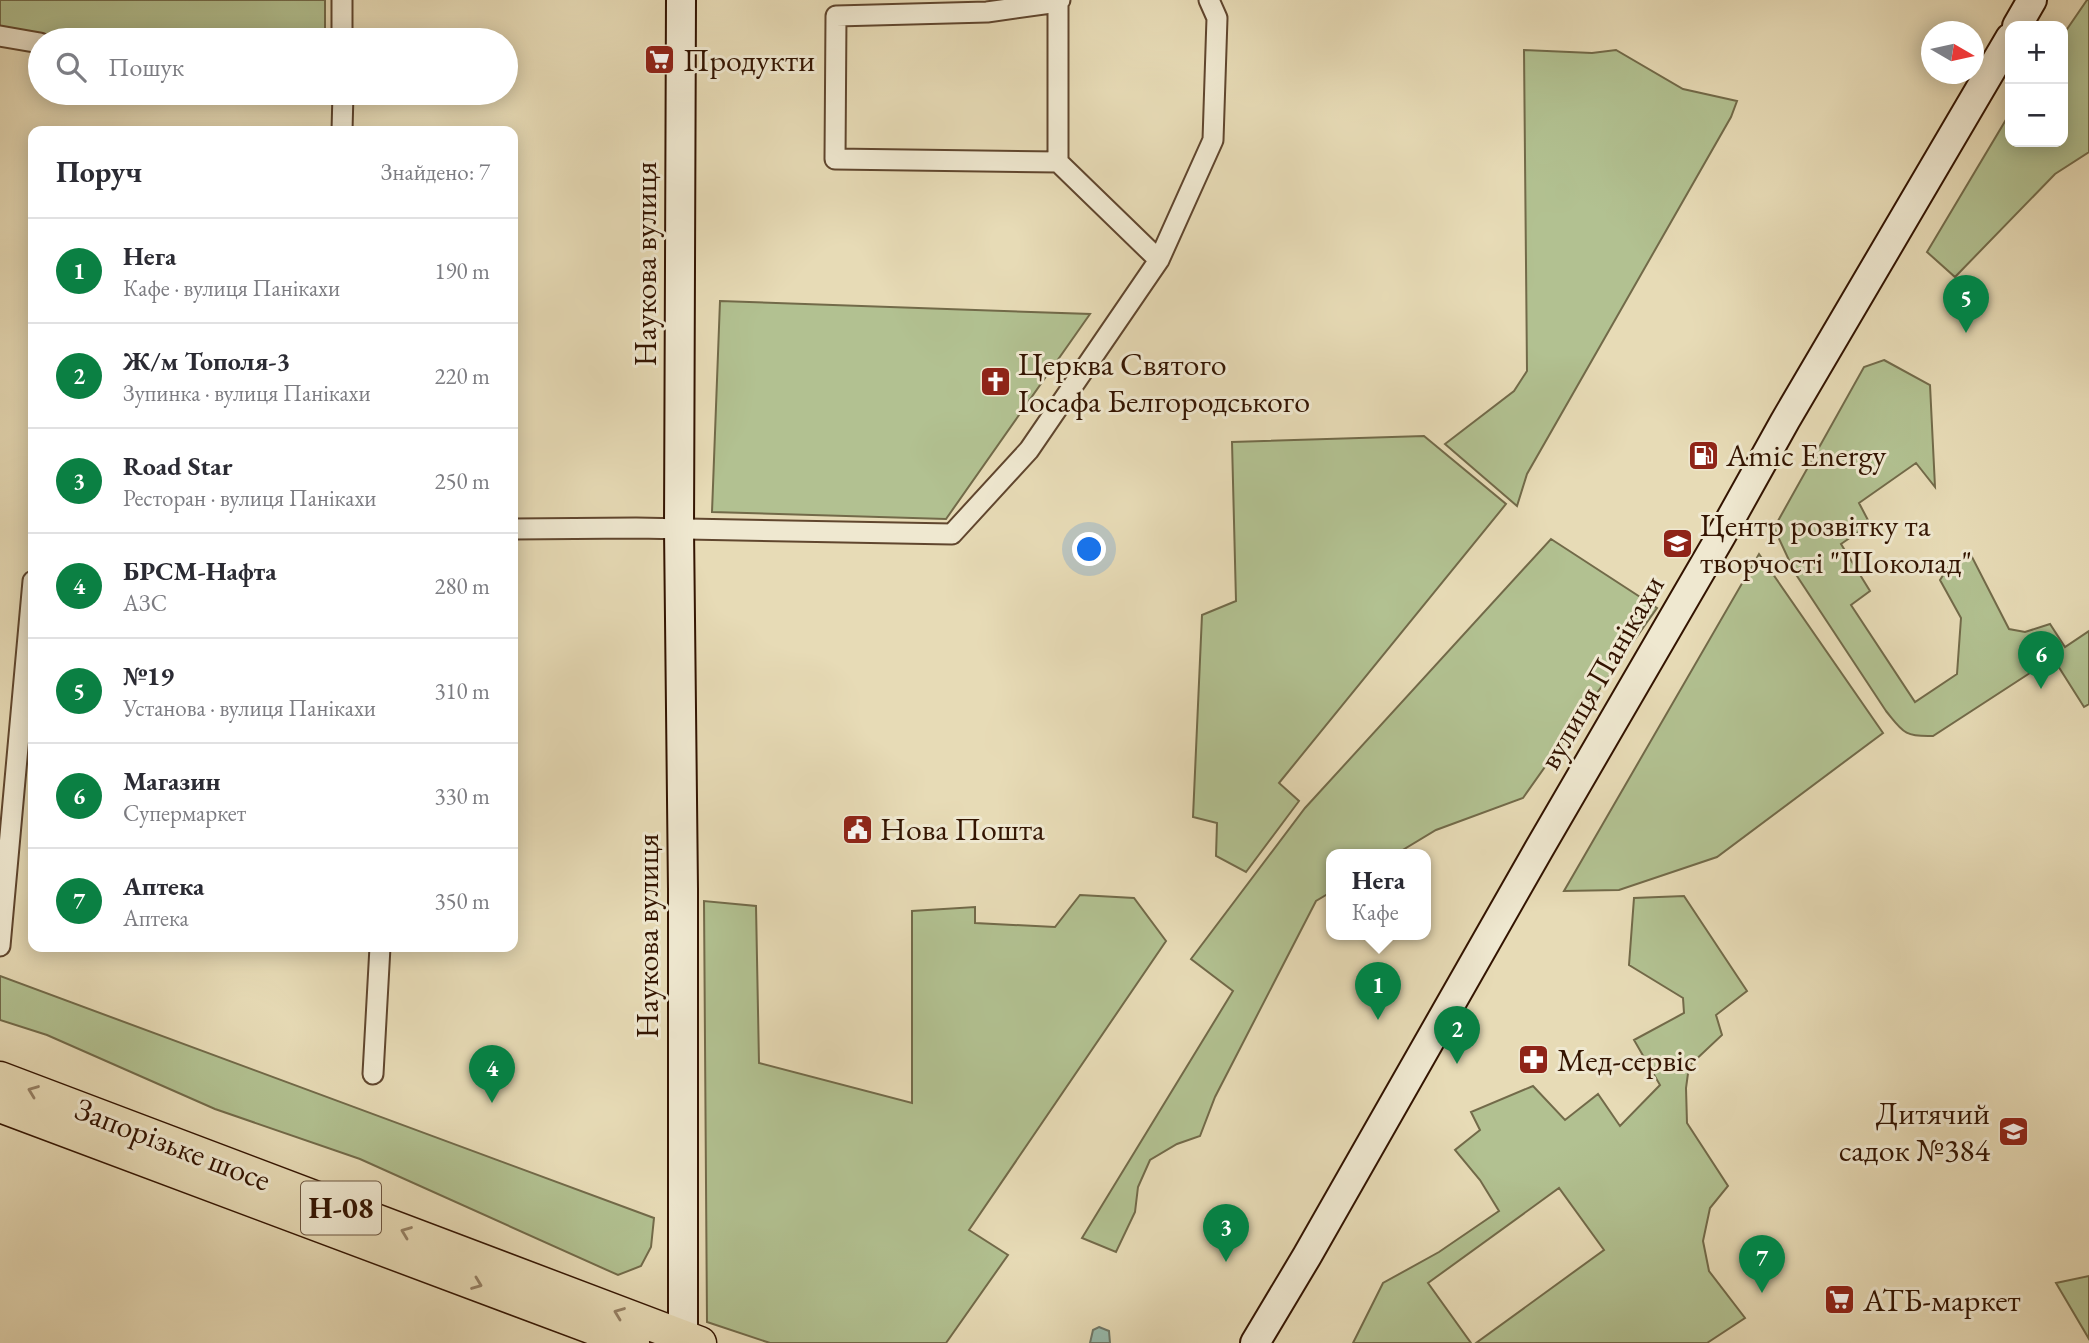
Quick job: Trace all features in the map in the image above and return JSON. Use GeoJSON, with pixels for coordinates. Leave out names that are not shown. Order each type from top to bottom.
{"type":"FeatureCollection","features":[{"type":"Feature","properties":{"kind":"main road","name":"Запорізьке шосе"},"geometry":{"type":"LineString","coordinates":[[0,1079],[688,1341]]}},
{"type":"Feature","properties":{"kind":"main road","name":"Запорізьке шосе"},"geometry":{"type":"LineString","coordinates":[[0,1106],[633,1343]]}},
{"type":"Feature","properties":{"kind":"street"},"geometry":{"type":"LineString","coordinates":[[342,0],[342,28]]}},
{"type":"Feature","properties":{"kind":"street","name":"Наукова вулиця"},"geometry":{"type":"LineString","coordinates":[[681,0],[678,529],[688,1341]]}},
{"type":"Feature","properties":{"kind":"street"},"geometry":{"type":"LineString","coordinates":[[518,529],[952,534],[1029,450],[1159,260],[1213,140],[1217,18],[1209,0]]}},
{"type":"Feature","properties":{"kind":"street"},"geometry":{"type":"LineString","coordinates":[[2020,21],[2032,0]]}},
{"type":"Feature","properties":{"kind":"street"},"geometry":{"type":"LineString","coordinates":[[1058,162],[1059,1],[987,12],[836,16],[835,159],[1058,162],[1159,260]]}},
{"type":"Feature","properties":{"kind":"street"},"geometry":{"type":"LineString","coordinates":[[0,36],[28,41]]}},
{"type":"Feature","properties":{"kind":"street","name":"вулиця Панікахи"},"geometry":{"type":"LineString","coordinates":[[1255,1343],[1785,421],[2005,47]]}},
{"type":"Feature","properties":{"kind":"street"},"geometry":{"type":"LineString","coordinates":[[342,126],[343,105]]}},
{"type":"Feature","properties":{"kind":"street"},"geometry":{"type":"LineString","coordinates":[[0,946],[28,636]]}},
{"type":"Feature","properties":{"kind":"street"},"geometry":{"type":"LineString","coordinates":[[373,1074],[380,952]]}},
{"type":"Feature","properties":{"kind":"green space"},"geometry":{"type":"Polygon","coordinates":[[[0,0],[325,0],[325,28],[28,28],[28,33],[0,28],[0,0]]]}},
{"type":"Feature","properties":{"kind":"green space"},"geometry":{"type":"Polygon","coordinates":[[[2089,0],[2089,152],[2055,174],[1955,277],[1927,252],[2005,121],[2005,147],[2068,147],[2068,28],[2089,0]]]}},
{"type":"Feature","properties":{"kind":"green space"},"geometry":{"type":"Polygon","coordinates":[[[1524,50],[1592,53],[1616,50],[1683,89],[1737,101],[1731,117],[1527,474],[1517,506],[1445,444],[1514,391],[1527,371],[1524,50]]]}},
{"type":"Feature","properties":{"kind":"green space"},"geometry":{"type":"Polygon","coordinates":[[[720,301],[1090,314],[946,519],[712,512],[720,301]]]}},
{"type":"Feature","properties":{"kind":"green space"},"geometry":{"type":"Polygon","coordinates":[[[1884,360],[1930,385],[1935,487],[1916,463],[1859,503],[1870,524],[1841,544],[1870,591],[1851,605],[1915,702],[1957,674],[1961,618],[1940,580],[1949,566],[1971,555],[2009,629],[2025,632],[2050,624],[2065,647],[2089,631],[2089,704],[2084,707],[2053,658],[1933,736],[1905,732],[1886,711],[1795,573],[1774,528],[1864,367],[1884,360]]]}},
{"type":"Feature","properties":{"kind":"green space"},"geometry":{"type":"Polygon","coordinates":[[[1424,436],[1506,504],[1279,783],[1299,801],[1246,872],[1216,856],[1217,823],[1193,817],[1202,615],[1236,601],[1232,442],[1424,436]]]}},
{"type":"Feature","properties":{"kind":"green space"},"geometry":{"type":"Polygon","coordinates":[[[1551,539],[1657,608],[1523,798],[1436,830],[1404,849],[1326,849],[1326,895],[1316,901],[1215,1097],[1200,1136],[1177,1144],[1150,1160],[1138,1187],[1135,1212],[1116,1252],[1082,1238],[1233,991],[1191,959],[1305,808],[1551,539]]]}},
{"type":"Feature","properties":{"kind":"green space"},"geometry":{"type":"Polygon","coordinates":[[[1759,554],[1883,733],[1717,857],[1619,890],[1564,891],[1759,554]]]}},
{"type":"Feature","properties":{"kind":"green space"},"geometry":{"type":"Polygon","coordinates":[[[1080,895],[1134,898],[1166,941],[969,1230],[1008,1255],[946,1343],[770,1343],[707,1322],[704,901],[756,906],[759,1063],[912,1103],[912,911],[975,907],[975,923],[1055,927],[1080,895]]]}},
{"type":"Feature","properties":{"kind":"green space"},"geometry":{"type":"Polygon","coordinates":[[[1684,896],[1747,991],[1716,1015],[1722,1035],[1689,1066],[1686,1088],[1687,1123],[1728,1186],[1710,1208],[1703,1241],[1709,1271],[1745,1318],[1707,1343],[1476,1343],[1604,1250],[1559,1188],[1428,1283],[1471,1343],[1353,1343],[1383,1283],[1439,1252],[1499,1211],[1480,1180],[1455,1150],[1480,1130],[1471,1112],[1533,1086],[1565,1120],[1598,1094],[1620,1126],[1660,1085],[1634,1040],[1684,1013],[1683,998],[1629,965],[1634,898],[1684,896]]]}},
{"type":"Feature","properties":{"kind":"green space"},"geometry":{"type":"Polygon","coordinates":[[[0,976],[654,1218],[651,1247],[641,1266],[618,1275],[360,1159],[215,1109],[47,1035],[0,1020],[0,976]]]}},
{"type":"Feature","properties":{"kind":"green space"},"geometry":{"type":"Polygon","coordinates":[[[2089,1276],[2089,1339],[2056,1283],[2089,1276]]]}},
{"type":"Feature","properties":{"kind":"shaded area"},"geometry":{"type":"Polygon","coordinates":[[[1099,1327],[1109,1331],[1110,1343],[1090,1343],[1093,1330],[1099,1327]]]}},
{"type":"Feature","properties":{"kind":"place","name":"Продукти"},"geometry":{"type":"Point","coordinates":[660,60]}},
{"type":"Feature","properties":{"kind":"place","name":"№19"},"geometry":{"type":"Point","coordinates":[1966,333]}},
{"type":"Feature","properties":{"kind":"place","name":"Церква Святого Іосафа Белгородського"},"geometry":{"type":"Point","coordinates":[995,382]}},
{"type":"Feature","properties":{"kind":"place","name":"Amic Energy"},"geometry":{"type":"Point","coordinates":[1703,455]}},
{"type":"Feature","properties":{"kind":"place","name":"Центр розвітку та творчості \"Шоколад\""},"geometry":{"type":"Point","coordinates":[1677,543]}},
{"type":"Feature","properties":{"kind":"place","name":"Магазин"},"geometry":{"type":"Point","coordinates":[2041,689]}},
{"type":"Feature","properties":{"kind":"place","name":"Нова Пошта"},"geometry":{"type":"Point","coordinates":[857,829]}},
{"type":"Feature","properties":{"kind":"place","name":"Нега"},"geometry":{"type":"Point","coordinates":[1378,1020]}},
{"type":"Feature","properties":{"kind":"place","name":"Мед-сервіс"},"geometry":{"type":"Point","coordinates":[1534,1060]}},
{"type":"Feature","properties":{"kind":"place","name":"Ж/м Тополя-3"},"geometry":{"type":"Point","coordinates":[1457,1064]}},
{"type":"Feature","properties":{"kind":"place","name":"БРСМ-Нафта"},"geometry":{"type":"Point","coordinates":[492,1103]}},
{"type":"Feature","properties":{"kind":"place","name":"Дитячий садок №384"},"geometry":{"type":"Point","coordinates":[2013,1131]}},
{"type":"Feature","properties":{"kind":"place","name":"Road Star"},"geometry":{"type":"Point","coordinates":[1226,1262]}},
{"type":"Feature","properties":{"kind":"place","name":"Аптека"},"geometry":{"type":"Point","coordinates":[1762,1293]}},
{"type":"Feature","properties":{"kind":"place","name":"АТБ-маркет"},"geometry":{"type":"Point","coordinates":[1840,1300]}}]}
